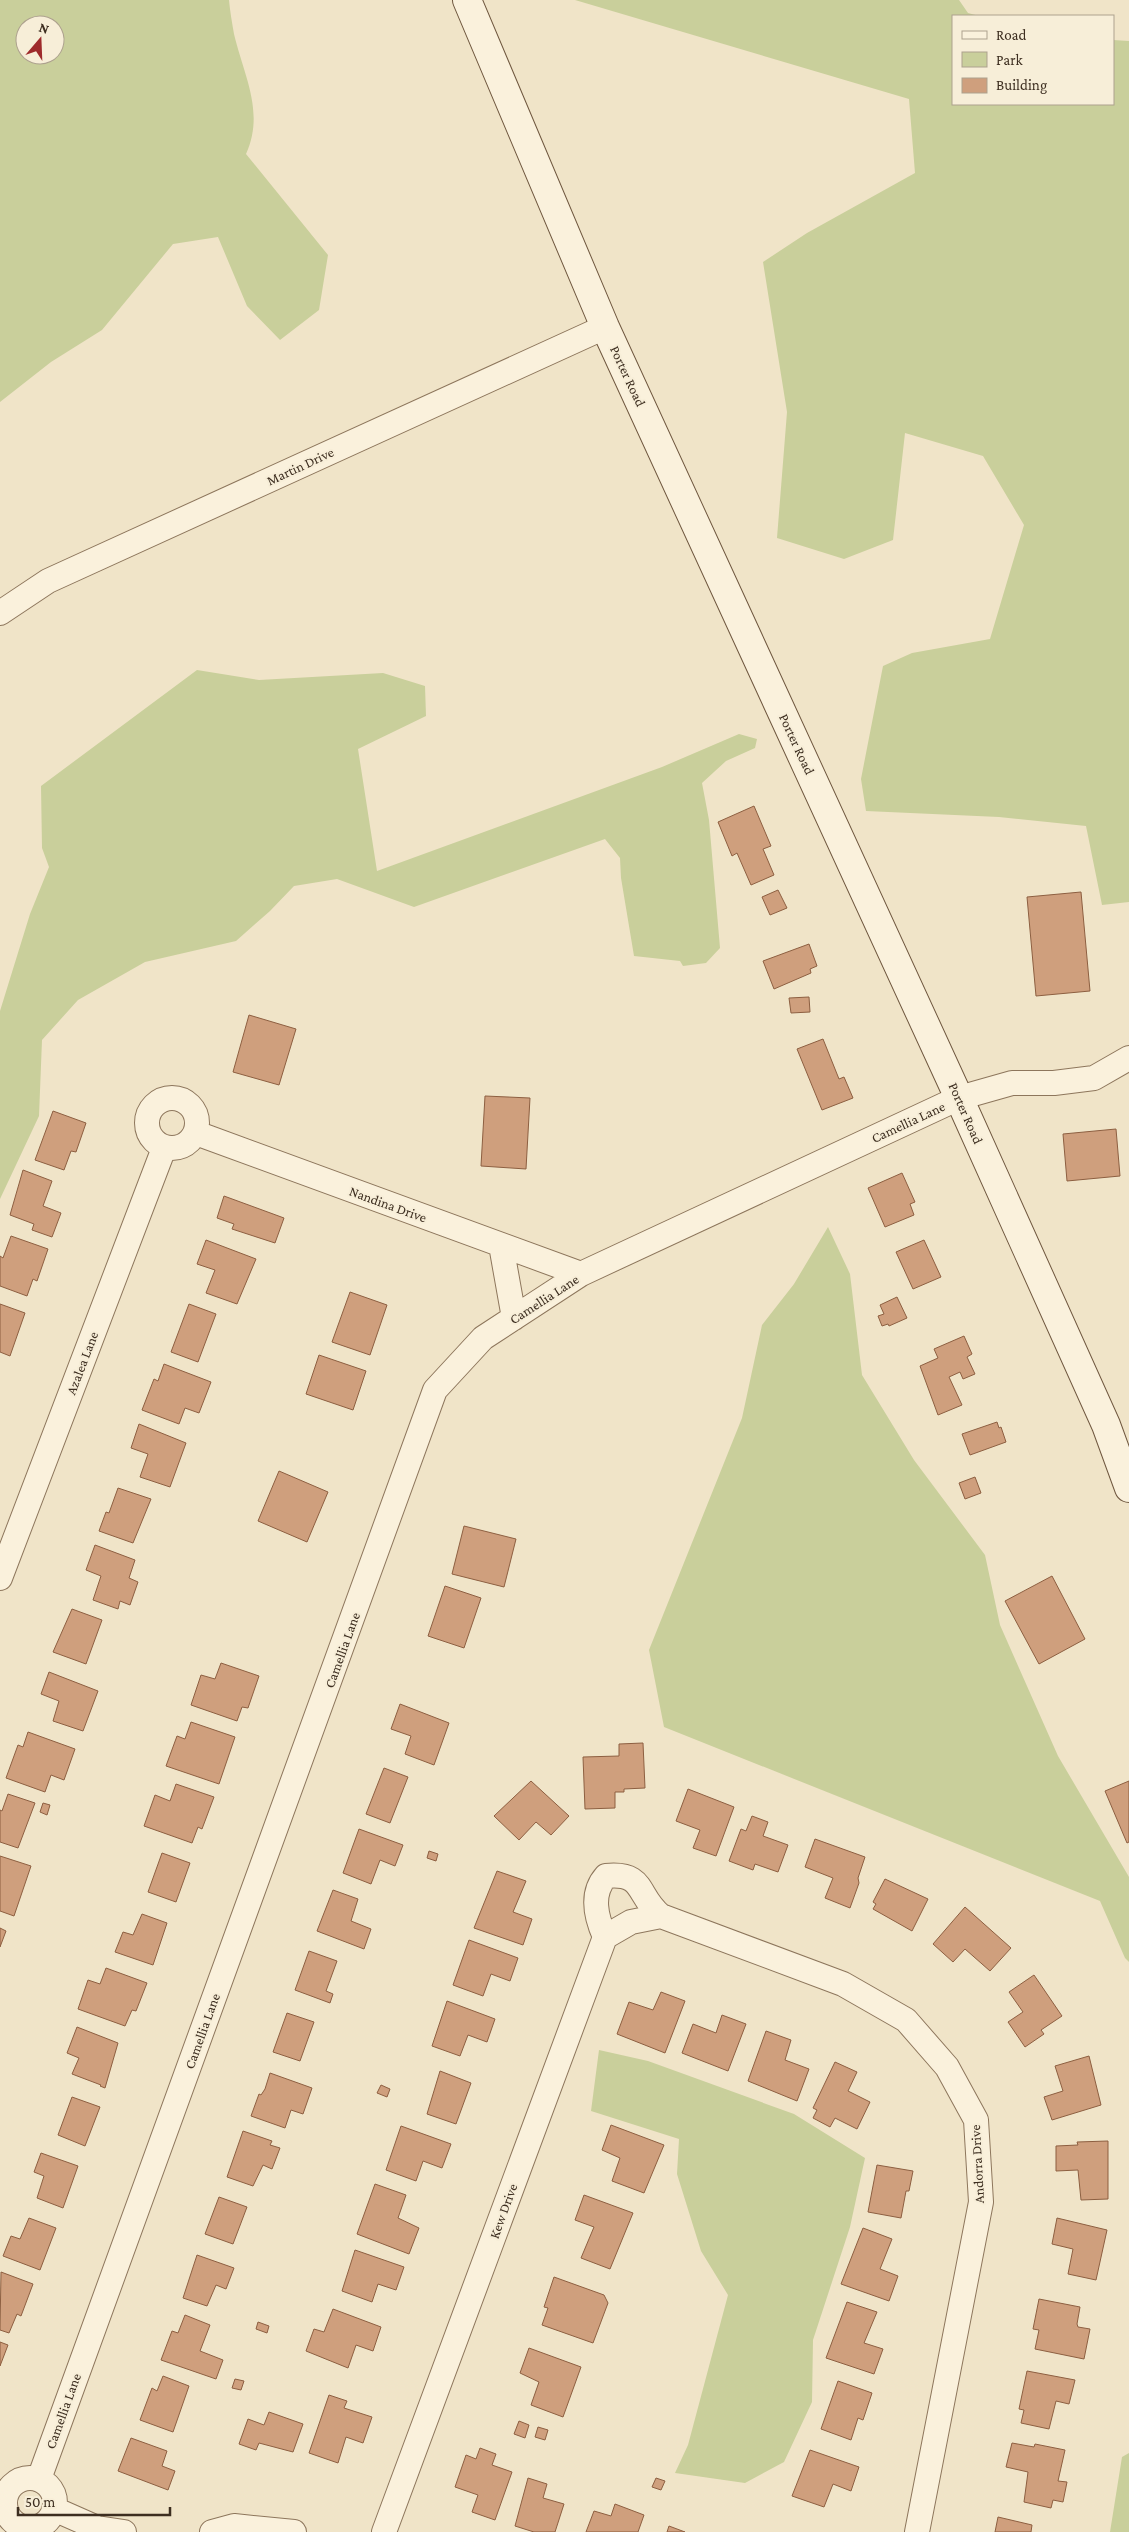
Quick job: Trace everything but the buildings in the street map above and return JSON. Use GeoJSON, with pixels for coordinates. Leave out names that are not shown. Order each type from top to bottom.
{"type":"FeatureCollection","features":[{"type":"Feature","properties":{"kind":"main road","name":"Porter Road"},"geometry":{"type":"LineString","coordinates":[[467,0],[605,326],[959,1098],[1106,1425],[1129,1488]]}},
{"type":"Feature","properties":{"kind":"street","name":"Martin Drive"},"geometry":{"type":"LineString","coordinates":[[0,613],[48,581],[605,326]]}},
{"type":"Feature","properties":{"kind":"street","name":"Camellia Lane"},"geometry":{"type":"LineString","coordinates":[[39,2479],[435,1390],[483,1338],[581,1274],[959,1098],[1012,1083],[1054,1083],[1094,1078],[1129,1058]]}},
{"type":"Feature","properties":{"kind":"street"},"geometry":{"type":"LineString","coordinates":[[170,1098],[187,1102],[197,1116],[196,1133],[186,1145],[179,1148],[164,1148],[156,1144],[147,1129],[149,1112],[162,1100],[170,1098]]}},
{"type":"Feature","properties":{"kind":"street","name":"Nandina Drive"},"geometry":{"type":"LineString","coordinates":[[196,1133],[581,1274]]}},
{"type":"Feature","properties":{"kind":"street","name":"Azalea Lane"},"geometry":{"type":"LineString","coordinates":[[0,1578],[164,1148]]}},
{"type":"Feature","properties":{"kind":"street"},"geometry":{"type":"LineString","coordinates":[[502,1245],[514,1318]]}},
{"type":"Feature","properties":{"kind":"street","name":"Andorra Drive"},"geometry":{"type":"LineString","coordinates":[[605,1937],[597,1911],[597,1889],[606,1876],[622,1874],[640,1886],[647,1902],[661,1916],[843,1984],[906,2020],[947,2067],[976,2120],[981,2202],[917,2532]]}},
{"type":"Feature","properties":{"kind":"street"},"geometry":{"type":"LineString","coordinates":[[605,1937],[631,1922],[661,1916]]}},
{"type":"Feature","properties":{"kind":"street","name":"Kew Drive"},"geometry":{"type":"LineString","coordinates":[[384,2532],[605,1937]]}},
{"type":"Feature","properties":{"kind":"street"},"geometry":{"type":"LineString","coordinates":[[30,2477],[39,2479],[50,2488],[54,2495],[54,2509],[46,2522],[31,2528],[19,2526],[8,2515],[4,2500],[13,2484],[30,2477]]}},
{"type":"Feature","properties":{"kind":"street"},"geometry":{"type":"LineString","coordinates":[[54,2509],[97,2528],[124,2532]]}},
{"type":"Feature","properties":{"kind":"street"},"geometry":{"type":"LineString","coordinates":[[212,2532],[234,2526],[294,2532]]}},
{"type":"Feature","properties":{"kind":"green space"},"geometry":{"type":"Polygon","coordinates":[[[0,0],[229,0],[234,34],[251,94],[253,109],[254,123],[246,154],[328,255],[319,310],[280,340],[247,306],[218,237],[173,244],[102,330],[51,362],[0,402],[0,0]]]}},
{"type":"Feature","properties":{"kind":"green space"},"geometry":{"type":"Polygon","coordinates":[[[575,0],[959,0],[968,13],[975,15],[952,15],[952,105],[1114,105],[1114,40],[1129,41],[1129,902],[1102,905],[1086,826],[999,817],[866,811],[861,779],[883,666],[912,653],[990,639],[1024,525],[983,456],[905,433],[893,540],[844,559],[777,538],[787,412],[763,262],[807,233],[915,173],[909,99],[575,0]]]}},
{"type":"Feature","properties":{"kind":"green space"},"geometry":{"type":"Polygon","coordinates":[[[197,670],[259,680],[383,673],[425,686],[426,716],[358,749],[377,871],[662,767],[739,734],[757,739],[755,748],[726,761],[702,783],[709,820],[720,948],[706,963],[683,966],[680,961],[634,956],[621,878],[620,858],[605,839],[414,907],[337,879],[294,886],[270,911],[236,941],[145,962],[78,1000],[42,1040],[39,1116],[0,1199],[0,1011],[30,914],[49,867],[42,848],[41,786],[197,670]]]}},
{"type":"Feature","properties":{"kind":"green space"},"geometry":{"type":"Polygon","coordinates":[[[828,1227],[850,1274],[862,1375],[914,1460],[985,1555],[1000,1625],[1058,1756],[1129,1877],[1129,1962],[1125,1958],[1100,1901],[664,1727],[649,1650],[742,1418],[762,1325],[794,1284],[828,1227]]]}},
{"type":"Feature","properties":{"kind":"green space"},"geometry":{"type":"Polygon","coordinates":[[[599,2050],[648,2061],[794,2114],[865,2158],[850,2227],[813,2340],[812,2402],[784,2462],[745,2483],[675,2473],[688,2445],[728,2295],[701,2251],[677,2174],[679,2139],[591,2111],[599,2050]]]}},
{"type":"Feature","properties":{"kind":"green space"},"geometry":{"type":"Polygon","coordinates":[[[1129,2453],[1129,2532],[1110,2532],[1122,2457],[1129,2453]]]}}]}
